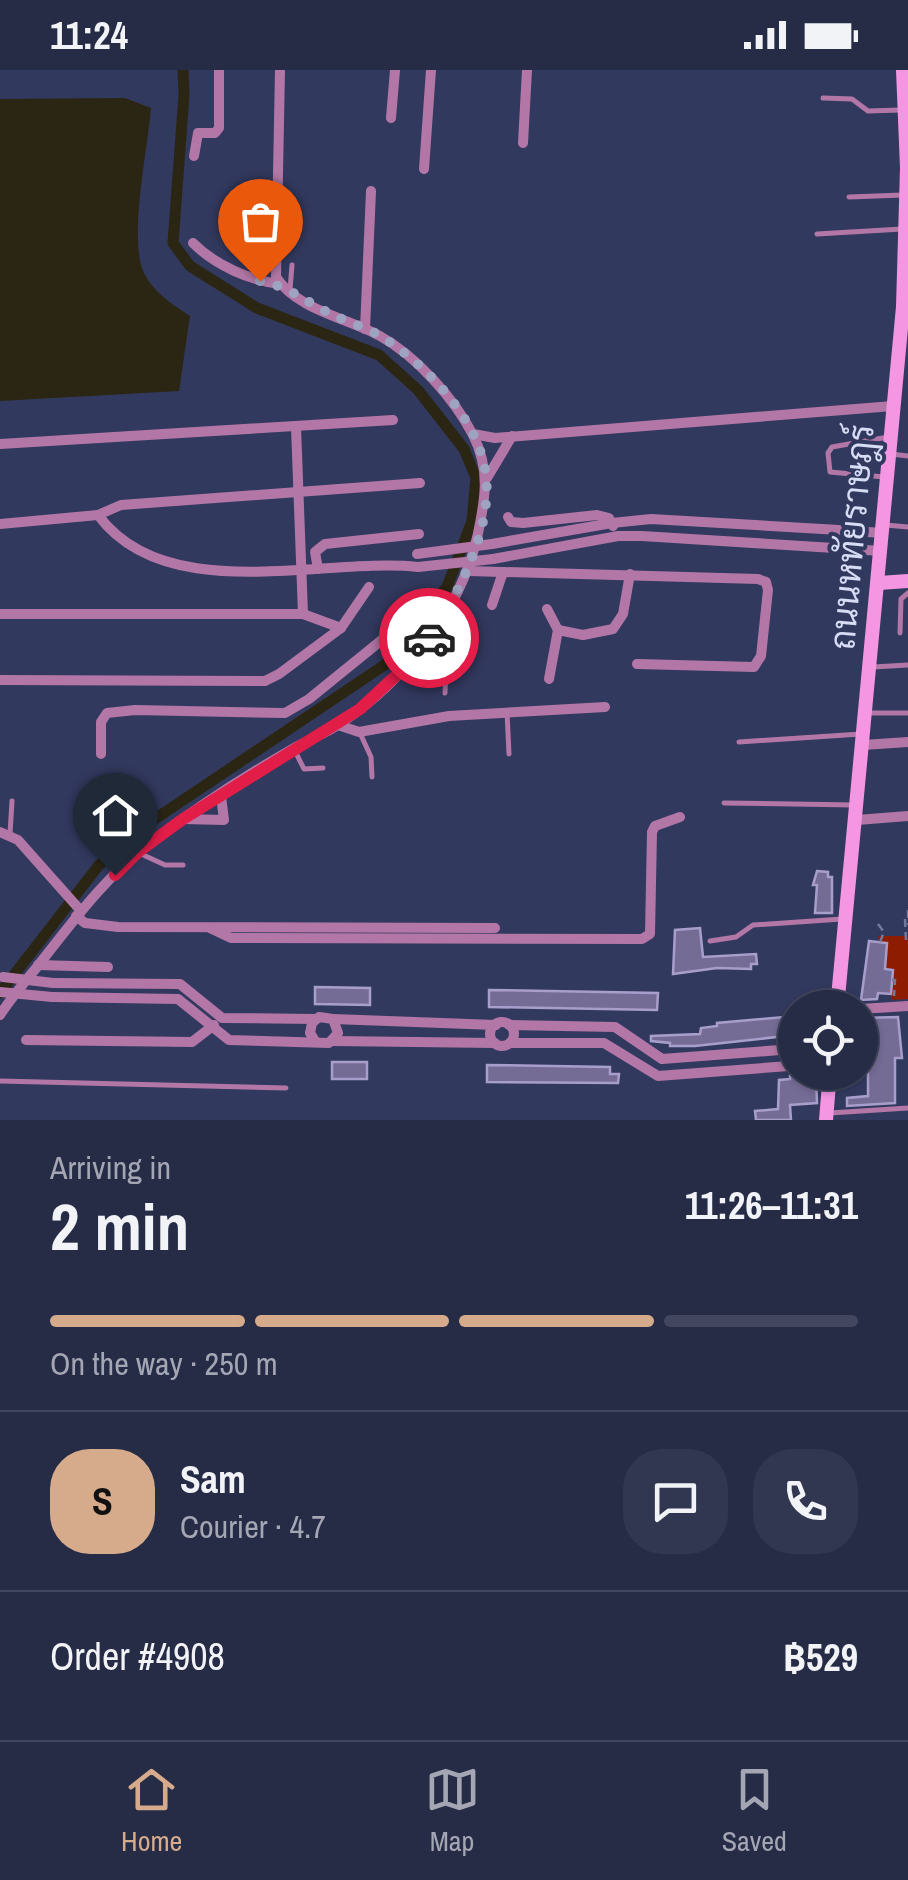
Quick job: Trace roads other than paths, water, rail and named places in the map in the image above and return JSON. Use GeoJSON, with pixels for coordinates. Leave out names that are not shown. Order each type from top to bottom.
{"type":"FeatureCollection","features":[{"type":"Feature","properties":{"kind":"main road","name":"ถนนหทัยราษฎร์"},"geometry":{"type":"LineString","coordinates":[[840,990],[906,290],[908,168],[903,70]]}},
{"type":"Feature","properties":{"kind":"main road"},"geometry":{"type":"LineString","coordinates":[[879,583],[908,581]]}},
{"type":"Feature","properties":{"kind":"main road"},"geometry":{"type":"LineString","coordinates":[[826,1117],[828,1090]]}},
{"type":"Feature","properties":{"kind":"street"},"geometry":{"type":"LineString","coordinates":[[194,156],[198,133],[215,133],[220,128],[219,70]]}},
{"type":"Feature","properties":{"kind":"street"},"geometry":{"type":"LineString","coordinates":[[280,70],[276,270],[285,287]]}},
{"type":"Feature","properties":{"kind":"street"},"geometry":{"type":"LineString","coordinates":[[390,118],[395,70]]}},
{"type":"Feature","properties":{"kind":"street"},"geometry":{"type":"LineString","coordinates":[[424,170],[431,70]]}},
{"type":"Feature","properties":{"kind":"street"},"geometry":{"type":"LineString","coordinates":[[523,143],[528,70]]}},
{"type":"Feature","properties":{"kind":"street"},"geometry":{"type":"LineString","coordinates":[[365,329],[371,191]]}},
{"type":"Feature","properties":{"kind":"street"},"geometry":{"type":"LineString","coordinates":[[0,1015],[78,913],[138,852],[294,748],[338,726],[416,660],[469,572],[484,510],[486,478],[473,434],[447,397],[382,337],[310,304],[285,287],[246,276],[204,254],[193,243]]}},
{"type":"Feature","properties":{"kind":"street"},"geometry":{"type":"LineString","coordinates":[[473,434],[494,438],[893,406]]}},
{"type":"Feature","properties":{"kind":"street"},"geometry":{"type":"LineString","coordinates":[[0,444],[393,420]]}},
{"type":"Feature","properties":{"kind":"street"},"geometry":{"type":"LineString","coordinates":[[296,427],[303,614]]}},
{"type":"Feature","properties":{"kind":"street"},"geometry":{"type":"LineString","coordinates":[[486,478],[512,436]]}},
{"type":"Feature","properties":{"kind":"street"},"geometry":{"type":"LineString","coordinates":[[0,524],[98,515],[121,505],[420,483]]}},
{"type":"Feature","properties":{"kind":"street"},"geometry":{"type":"LineString","coordinates":[[98,515],[106,527],[168,564],[210,571],[300,571],[390,564],[418,568],[494,559],[618,536],[882,551]]}},
{"type":"Feature","properties":{"kind":"street"},"geometry":{"type":"LineString","coordinates":[[508,517],[511,522],[522,524],[605,516],[618,536]]}},
{"type":"Feature","properties":{"kind":"street"},"geometry":{"type":"LineString","coordinates":[[390,564],[417,554],[651,520],[838,530]]}},
{"type":"Feature","properties":{"kind":"street"},"geometry":{"type":"LineString","coordinates":[[824,529],[824,548]]}},
{"type":"Feature","properties":{"kind":"street"},"geometry":{"type":"LineString","coordinates":[[854,531],[883,529]]}},
{"type":"Feature","properties":{"kind":"street"},"geometry":{"type":"LineString","coordinates":[[318,569],[315,552],[325,544],[418,534]]}},
{"type":"Feature","properties":{"kind":"street"},"geometry":{"type":"LineString","coordinates":[[469,572],[630,574],[766,582],[762,656],[754,667],[637,664]]}},
{"type":"Feature","properties":{"kind":"street"},"geometry":{"type":"LineString","coordinates":[[492,606],[503,572]]}},
{"type":"Feature","properties":{"kind":"street"},"geometry":{"type":"LineString","coordinates":[[558,630],[582,635],[612,630],[623,614],[630,574]]}},
{"type":"Feature","properties":{"kind":"street"},"geometry":{"type":"LineString","coordinates":[[0,680],[265,681],[341,628],[368,586]]}},
{"type":"Feature","properties":{"kind":"street"},"geometry":{"type":"LineString","coordinates":[[547,608],[558,630],[549,679]]}},
{"type":"Feature","properties":{"kind":"street"},"geometry":{"type":"LineString","coordinates":[[0,614],[303,614],[341,628]]}},
{"type":"Feature","properties":{"kind":"street"},"geometry":{"type":"LineString","coordinates":[[101,754],[100,722],[106,713],[285,712],[341,675],[382,640],[390,641],[416,660],[449,665]]}},
{"type":"Feature","properties":{"kind":"street"},"geometry":{"type":"LineString","coordinates":[[338,726],[359,732],[449,716],[605,707]]}},
{"type":"Feature","properties":{"kind":"street"},"geometry":{"type":"LineString","coordinates":[[863,739],[908,742]]}},
{"type":"Feature","properties":{"kind":"street"},"geometry":{"type":"LineString","coordinates":[[183,819],[222,822],[226,818],[221,796]]}},
{"type":"Feature","properties":{"kind":"street"},"geometry":{"type":"LineString","coordinates":[[857,812],[908,816]]}},
{"type":"Feature","properties":{"kind":"street"},"geometry":{"type":"LineString","coordinates":[[210,928],[231,938],[642,939],[650,934],[652,918],[652,832],[655,826],[680,817]]}},
{"type":"Feature","properties":{"kind":"street"},"geometry":{"type":"LineString","coordinates":[[5,833],[59,886],[85,924],[495,928]]}},
{"type":"Feature","properties":{"kind":"street"},"geometry":{"type":"LineString","coordinates":[[38,965],[108,967]]}},
{"type":"Feature","properties":{"kind":"street"},"geometry":{"type":"LineString","coordinates":[[2,977],[53,983],[180,984],[229,1040],[504,1046],[604,1043],[658,1076],[778,1067]]}},
{"type":"Feature","properties":{"kind":"street"},"geometry":{"type":"LineString","coordinates":[[0,992],[178,999],[217,1023],[315,1020],[324,1016],[333,1020],[615,1027],[662,1059],[778,1051]]}},
{"type":"Feature","properties":{"kind":"street"},"geometry":{"type":"LineString","coordinates":[[878,1008],[908,1006]]}},
{"type":"Feature","properties":{"kind":"street"},"geometry":{"type":"LineString","coordinates":[[315,1020],[310,1032],[315,1041]]}},
{"type":"Feature","properties":{"kind":"street"},"geometry":{"type":"LineString","coordinates":[[333,1020],[338,1032],[333,1041]]}},
{"type":"Feature","properties":{"kind":"street"},"geometry":{"type":"LineString","coordinates":[[26,1040],[192,1042],[217,1023]]}},
{"type":"Feature","properties":{"kind":"street"},"geometry":{"type":"LineString","coordinates":[[495,1043],[490,1034],[496,1024]]}},
{"type":"Feature","properties":{"kind":"street"},"geometry":{"type":"LineString","coordinates":[[510,1025],[514,1034],[510,1043]]}},
{"type":"Feature","properties":{"kind":"street"},"geometry":{"type":"LineString","coordinates":[[633,1058],[640,1045]]}},
{"type":"Feature","properties":{"kind":"street"},"geometry":{"type":"LineString","coordinates":[[758,1052],[758,1069]]}},
{"type":"Feature","properties":{"kind":"lane"},"geometry":{"type":"LineString","coordinates":[[823,98],[852,99],[868,111],[904,110]]}},
{"type":"Feature","properties":{"kind":"lane"},"geometry":{"type":"LineString","coordinates":[[849,197],[906,195]]}},
{"type":"Feature","properties":{"kind":"lane"},"geometry":{"type":"LineString","coordinates":[[817,234],[905,229]]}},
{"type":"Feature","properties":{"kind":"lane"},"geometry":{"type":"LineString","coordinates":[[285,287],[292,265]]}},
{"type":"Feature","properties":{"kind":"lane"},"geometry":{"type":"LineString","coordinates":[[886,477],[830,472],[828,452],[832,447],[891,437]]}},
{"type":"Feature","properties":{"kind":"lane"},"geometry":{"type":"LineString","coordinates":[[864,474],[867,440]]}},
{"type":"Feature","properties":{"kind":"lane"},"geometry":{"type":"LineString","coordinates":[[889,454],[908,456]]}},
{"type":"Feature","properties":{"kind":"lane"},"geometry":{"type":"LineString","coordinates":[[883,529],[908,526]]}},
{"type":"Feature","properties":{"kind":"lane"},"geometry":{"type":"LineString","coordinates":[[908,570],[908,581]]}},
{"type":"Feature","properties":{"kind":"lane"},"geometry":{"type":"LineString","coordinates":[[900,632],[901,599],[908,592]]}},
{"type":"Feature","properties":{"kind":"lane"},"geometry":{"type":"LineString","coordinates":[[416,660],[418,682]]}},
{"type":"Feature","properties":{"kind":"lane"},"geometry":{"type":"LineString","coordinates":[[445,693],[449,665]]}},
{"type":"Feature","properties":{"kind":"lane"},"geometry":{"type":"LineString","coordinates":[[870,668],[908,665]]}},
{"type":"Feature","properties":{"kind":"lane"},"geometry":{"type":"LineString","coordinates":[[508,712],[509,754]]}},
{"type":"Feature","properties":{"kind":"lane"},"geometry":{"type":"LineString","coordinates":[[866,714],[908,713]]}},
{"type":"Feature","properties":{"kind":"lane"},"geometry":{"type":"LineString","coordinates":[[359,732],[372,757],[372,777]]}},
{"type":"Feature","properties":{"kind":"lane"},"geometry":{"type":"LineString","coordinates":[[739,742],[863,739]]}},
{"type":"Feature","properties":{"kind":"lane"},"geometry":{"type":"LineString","coordinates":[[294,748],[304,769],[323,768]]}},
{"type":"Feature","properties":{"kind":"lane"},"geometry":{"type":"LineString","coordinates":[[5,833],[12,801]]}},
{"type":"Feature","properties":{"kind":"lane"},"geometry":{"type":"LineString","coordinates":[[724,803],[857,812]]}},
{"type":"Feature","properties":{"kind":"lane"},"geometry":{"type":"LineString","coordinates":[[138,852],[164,865],[184,865]]}},
{"type":"Feature","properties":{"kind":"lane"},"geometry":{"type":"LineString","coordinates":[[710,941],[736,937],[753,925],[846,919]]}},
{"type":"Feature","properties":{"kind":"lane"},"geometry":{"type":"LineString","coordinates":[[0,1081],[286,1088]]}},
{"type":"Feature","properties":{"kind":"lane"},"geometry":{"type":"LineString","coordinates":[[826,1117],[908,1108]]}},
{"type":"Feature","properties":{"kind":"waterway"},"geometry":{"type":"LineString","coordinates":[[0,993],[99,865],[149,823],[386,664],[447,587],[472,521],[476,478],[464,449],[418,390],[379,355],[257,308],[190,266],[173,243],[183,70]]}}]}
